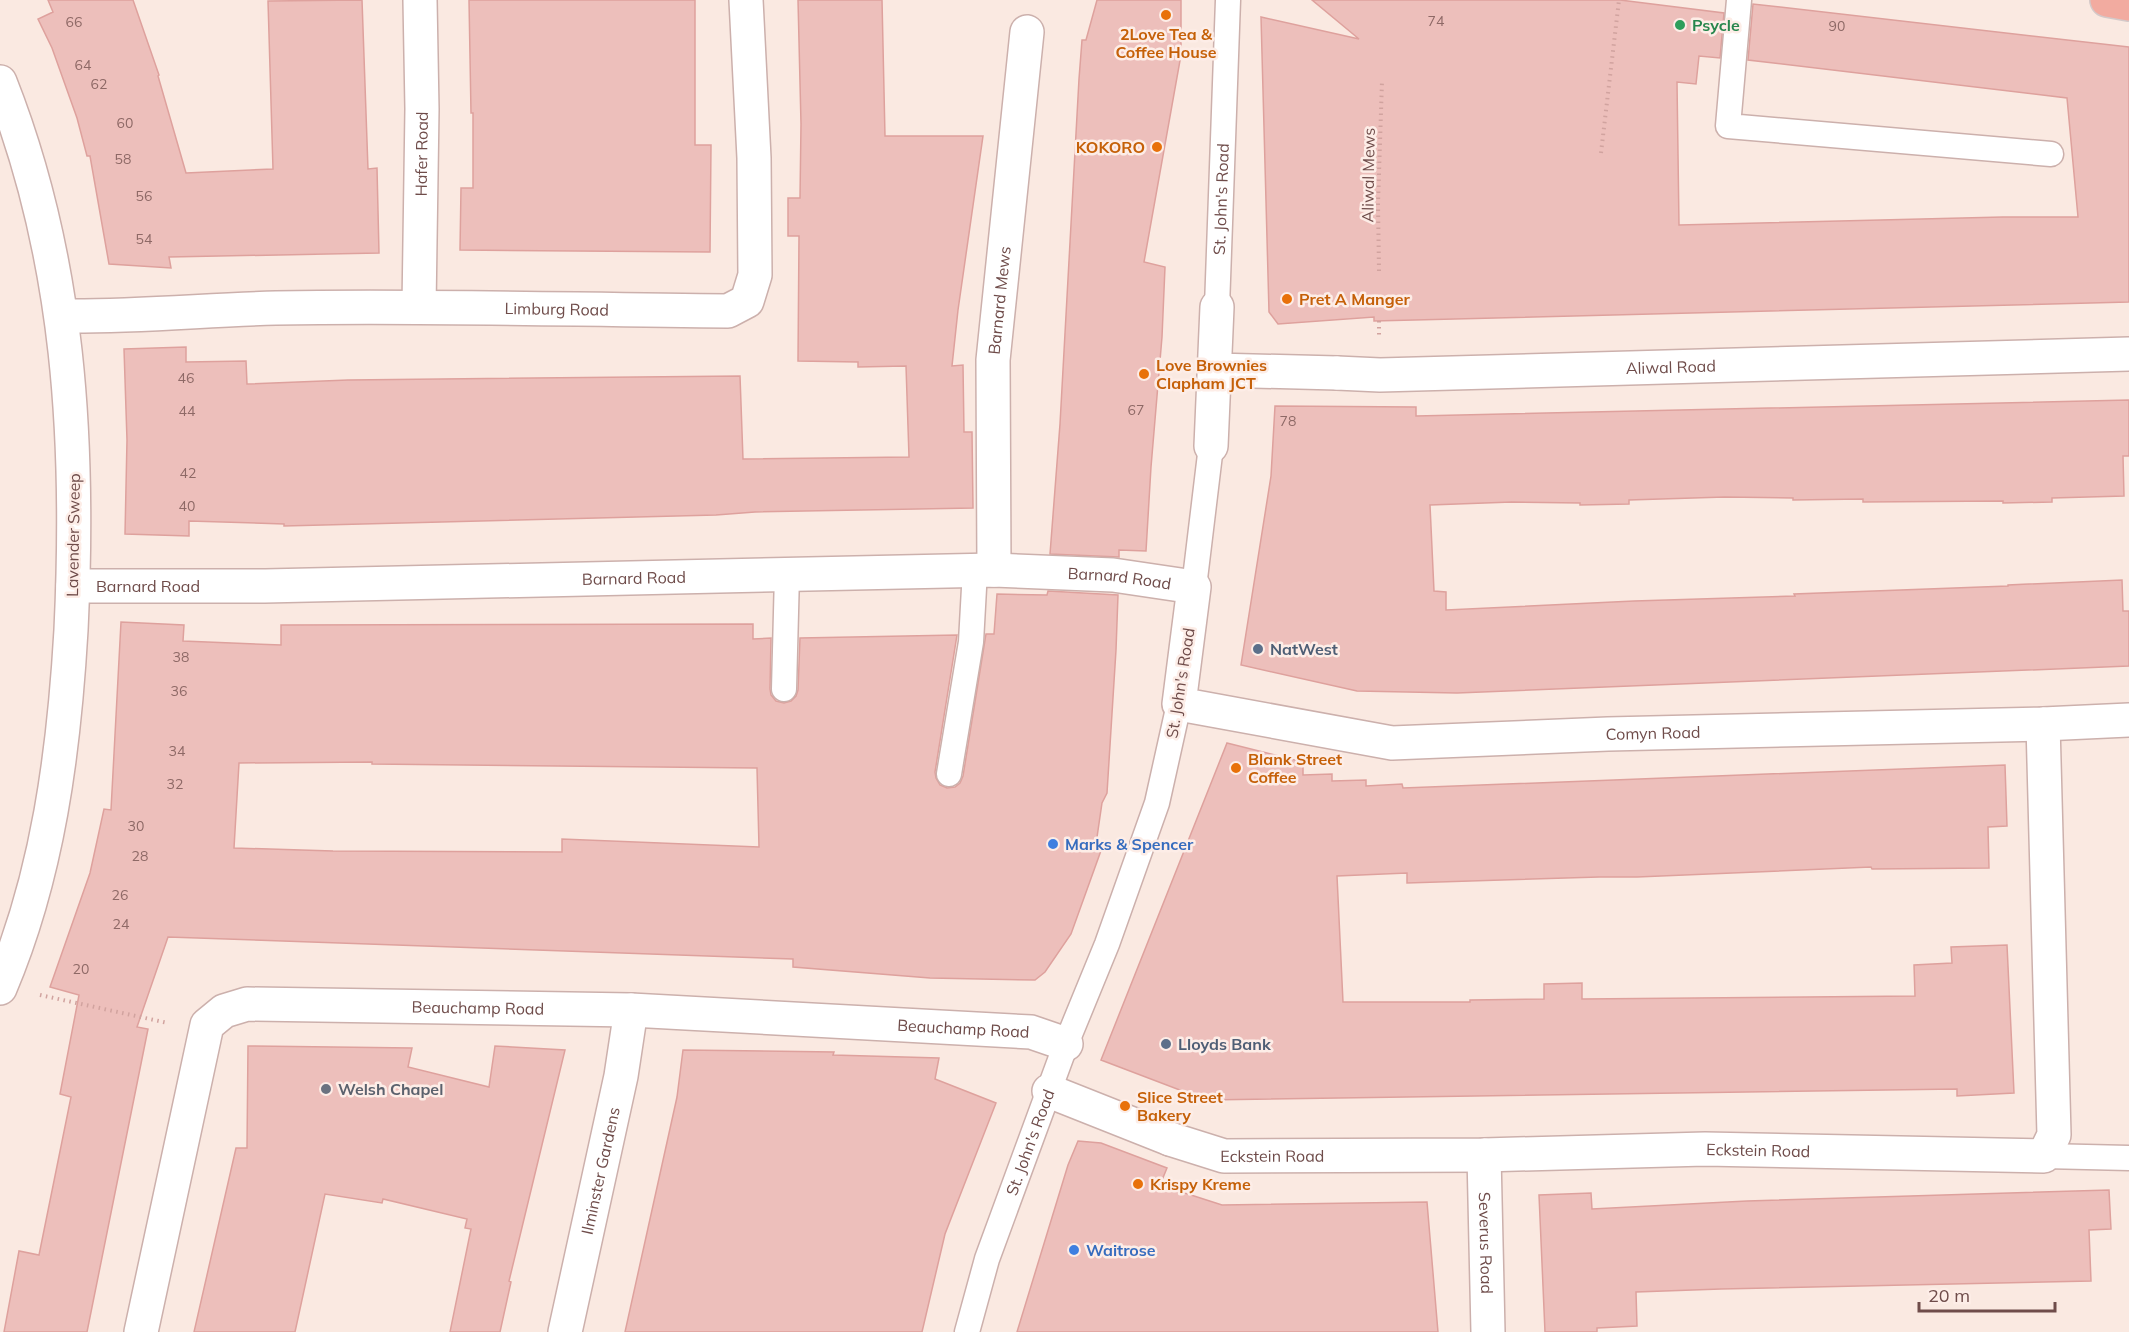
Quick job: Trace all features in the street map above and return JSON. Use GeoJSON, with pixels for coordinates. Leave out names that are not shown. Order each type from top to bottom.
{"type":"FeatureCollection","features":[{"type":"Feature","properties":{"kind":"highway"},"geometry":{"type":"LineString","coordinates":[[2107,0],[2129,4]]}},
{"type":"Feature","properties":{"kind":"street","name":"Hafer Road"},"geometry":{"type":"LineString","coordinates":[[419,307],[422,109],[420,0]]}},
{"type":"Feature","properties":{"kind":"street","name":"Limburg Road"},"geometry":{"type":"LineString","coordinates":[[62,316],[419,307],[728,311],[747,301],[755,275],[754,158],[746,0]]}},
{"type":"Feature","properties":{"kind":"street","name":"Barnard Mews"},"geometry":{"type":"LineString","coordinates":[[984,570],[993,360],[1027,32]]}},
{"type":"Feature","properties":{"kind":"street","name":"Lavender Sweep"},"geometry":{"type":"LineString","coordinates":[[0,82],[13,115],[46,231],[62,316],[70,381],[74,460],[73,586],[69,669],[63,722],[45,849],[23,931],[1,985]]}},
{"type":"Feature","properties":{"kind":"street","name":"St. John's Road"},"geometry":{"type":"LineString","coordinates":[[1211,446],[1217,307]]}},
{"type":"Feature","properties":{"kind":"street","name":"Aliwal Road"},"geometry":{"type":"LineString","coordinates":[[1215,370],[1392,375],[2129,354]]}},
{"type":"Feature","properties":{"kind":"street","name":"Barnard Road"},"geometry":{"type":"LineString","coordinates":[[73,586],[265,586],[984,570],[1113,574],[1194,587]]}},
{"type":"Feature","properties":{"kind":"street","name":"St. John's Road"},"geometry":{"type":"LineString","coordinates":[[1179,704],[1194,587]]}},
{"type":"Feature","properties":{"kind":"street","name":"Comyn Road"},"geometry":{"type":"LineString","coordinates":[[1179,704],[1392,743],[1608,734],[2129,720]]}},
{"type":"Feature","properties":{"kind":"street"},"geometry":{"type":"LineString","coordinates":[[2043,724],[2054,1135],[2044,1156]]}},
{"type":"Feature","properties":{"kind":"street","name":"Beauchamp Road"},"geometry":{"type":"LineString","coordinates":[[207,1024],[224,1011],[247,1004],[631,1010],[1031,1032],[1066,1044]]}},
{"type":"Feature","properties":{"kind":"street","name":"Ilminster Gardens"},"geometry":{"type":"LineString","coordinates":[[565,1332],[621,1076],[631,1010]]}},
{"type":"Feature","properties":{"kind":"street"},"geometry":{"type":"LineString","coordinates":[[141,1332],[207,1024]]}},
{"type":"Feature","properties":{"kind":"street","name":"Eckstein Road"},"geometry":{"type":"LineString","coordinates":[[1049,1090],[1170,1139],[1224,1156],[1484,1155],[1705,1149],[2044,1156]]}},
{"type":"Feature","properties":{"kind":"street","name":"Severus Road"},"geometry":{"type":"LineString","coordinates":[[1484,1155],[1488,1332]]}},
{"type":"Feature","properties":{"kind":"lane","name":"St. John's Road"},"geometry":{"type":"LineString","coordinates":[[1217,307],[1228,0]]}},
{"type":"Feature","properties":{"kind":"lane"},"geometry":{"type":"LineString","coordinates":[[1739,0],[1728,126],[2051,154]]}},
{"type":"Feature","properties":{"kind":"lane","name":"St. John's Road"},"geometry":{"type":"LineString","coordinates":[[1194,587],[1211,446]]}},
{"type":"Feature","properties":{"kind":"lane"},"geometry":{"type":"LineString","coordinates":[[949,774],[984,570]]}},
{"type":"Feature","properties":{"kind":"lane"},"geometry":{"type":"LineString","coordinates":[[784,689],[787,574]]}},
{"type":"Feature","properties":{"kind":"lane","name":"St. John's Road"},"geometry":{"type":"LineString","coordinates":[[967,1332],[987,1259],[1066,1044],[1107,944],[1157,803],[1179,704]]}},
{"type":"Feature","properties":{"kind":"lane"},"geometry":{"type":"LineString","coordinates":[[2044,1156],[2129,1158]]}},
{"type":"Feature","properties":{"kind":"path"},"geometry":{"type":"LineString","coordinates":[[1601,153],[1619,0]]}},
{"type":"Feature","properties":{"kind":"path","name":"Aliwal Mews"},"geometry":{"type":"LineString","coordinates":[[1379,271],[1378,204],[1382,81]]}},
{"type":"Feature","properties":{"kind":"path"},"geometry":{"type":"LineString","coordinates":[[1,985],[179,1025],[207,1024]]}},
{"type":"Feature","properties":{"kind":"building"},"geometry":{"type":"Polygon","coordinates":[[[48,0],[133,0],[159,75],[186,173],[273,169],[268,1],[362,0],[368,169],[377,168],[379,253],[169,257],[171,268],[109,264],[90,156],[87,156],[77,118],[52,48],[38,19],[53,12],[48,0]]]}},
{"type":"Feature","properties":{"kind":"building"},"geometry":{"type":"Polygon","coordinates":[[[469,0],[695,0],[695,145],[711,145],[710,252],[460,250],[461,188],[473,188],[469,0]]]}},
{"type":"Feature","properties":{"kind":"building"},"geometry":{"type":"Polygon","coordinates":[[[798,0],[882,0],[885,136],[983,136],[952,366],[963,365],[964,432],[972,432],[973,508],[284,526],[284,524],[189,521],[189,536],[125,534],[127,440],[124,349],[186,347],[186,362],[246,361],[247,384],[348,380],[740,376],[743,459],[909,457],[906,366],[858,367],[858,362],[798,361],[799,236],[788,236],[788,198],[800,198],[798,0]]]}},
{"type":"Feature","properties":{"kind":"building"},"geometry":{"type":"Polygon","coordinates":[[[1097,0],[1181,0],[1181,55],[1144,262],[1165,267],[1146,551],[1119,550],[1119,557],[1050,554],[1060,424],[1082,40],[1086,40],[1097,0]]]}},
{"type":"Feature","properties":{"kind":"building"},"geometry":{"type":"Polygon","coordinates":[[[1312,0],[1620,0],[1724,13],[1720,58],[1699,56],[1696,84],[1677,82],[1679,225],[2078,217],[2067,98],[1748,60],[1753,4],[2129,47],[2129,302],[1374,321],[1374,317],[1278,324],[1269,312],[1261,17],[1359,39],[1312,0]]]}},
{"type":"Feature","properties":{"kind":"building"},"geometry":{"type":"Polygon","coordinates":[[[2129,400],[2129,456],[2123,456],[2124,496],[2052,498],[2052,502],[2003,503],[2003,501],[1863,502],[1863,499],[1793,500],[1793,498],[1725,497],[1629,500],[1629,504],[1580,505],[1580,503],[1512,502],[1430,505],[1434,591],[1446,592],[1446,610],[2122,580],[2123,611],[2129,611],[2129,666],[1457,693],[1357,691],[1241,665],[1271,476],[1275,406],[1416,407],[1416,416],[2129,400]]]}},
{"type":"Feature","properties":{"kind":"building"},"geometry":{"type":"Polygon","coordinates":[[[1048,591],[1118,595],[1107,793],[1102,803],[1096,844],[1103,845],[1071,934],[1045,972],[1035,980],[930,978],[793,967],[793,959],[168,937],[137,1027],[148,1029],[87,1332],[4,1332],[19,1251],[39,1255],[71,1097],[60,1094],[79,995],[50,987],[90,873],[104,809],[111,810],[121,622],[184,625],[183,641],[281,645],[281,625],[753,624],[753,639],[771,638],[771,695],[776,701],[784,703],[791,701],[798,690],[800,638],[957,635],[935,772],[940,785],[947,788],[955,787],[963,776],[986,634],[994,634],[997,594],[1047,595],[1048,591]],[[372,762],[239,763],[234,848],[562,852],[562,839],[759,847],[757,768],[372,764],[372,762]]]}},
{"type":"Feature","properties":{"kind":"building"},"geometry":{"type":"Polygon","coordinates":[[[1227,743],[1303,762],[1303,775],[1332,774],[1332,781],[1366,780],[1366,786],[1402,784],[1403,788],[2005,765],[2007,826],[1988,827],[1989,868],[1872,869],[1871,867],[1637,877],[1407,883],[1407,873],[1337,876],[1343,1002],[1470,1002],[1470,1000],[1544,999],[1544,984],[1582,983],[1582,999],[1915,996],[1914,965],[1952,963],[1951,947],[2007,945],[2014,1093],[1957,1096],[1957,1089],[1206,1100],[1101,1060],[1227,743]]]}},
{"type":"Feature","properties":{"kind":"building"},"geometry":{"type":"Polygon","coordinates":[[[248,1046],[412,1048],[408,1067],[489,1087],[495,1046],[565,1050],[509,1281],[511,1282],[500,1332],[450,1332],[471,1229],[465,1228],[467,1219],[383,1199],[382,1203],[325,1194],[295,1332],[194,1332],[236,1148],[247,1148],[248,1046]]]}},
{"type":"Feature","properties":{"kind":"building"},"geometry":{"type":"Polygon","coordinates":[[[683,1050],[834,1052],[833,1055],[939,1058],[935,1079],[996,1103],[945,1234],[922,1332],[625,1332],[677,1097],[683,1050]]]}},
{"type":"Feature","properties":{"kind":"building"},"geometry":{"type":"Polygon","coordinates":[[[1078,1141],[1101,1143],[1167,1168],[1160,1185],[1222,1205],[1427,1202],[1438,1332],[1017,1332],[1068,1165],[1078,1141]]]}},
{"type":"Feature","properties":{"kind":"building"},"geometry":{"type":"Polygon","coordinates":[[[2109,1190],[2111,1229],[2089,1230],[2091,1281],[1636,1292],[1637,1326],[1597,1328],[1597,1332],[1545,1332],[1539,1195],[1591,1193],[1592,1209],[1747,1201],[2109,1190]]]}},
{"type":"Feature","properties":{"kind":"place","name":"2Love Tea & Coffee House"},"geometry":{"type":"Point","coordinates":[1166,15]}},
{"type":"Feature","properties":{"kind":"place","name":"Psycle"},"geometry":{"type":"Point","coordinates":[1680,25]}},
{"type":"Feature","properties":{"kind":"place","name":"KOKORO"},"geometry":{"type":"Point","coordinates":[1157,147]}},
{"type":"Feature","properties":{"kind":"place","name":"Pret A Manger"},"geometry":{"type":"Point","coordinates":[1287,299]}},
{"type":"Feature","properties":{"kind":"place","name":"Love Brownies Clapham JCT"},"geometry":{"type":"Point","coordinates":[1144,374]}},
{"type":"Feature","properties":{"kind":"place","name":"NatWest"},"geometry":{"type":"Point","coordinates":[1258,649]}},
{"type":"Feature","properties":{"kind":"place","name":"Blank Street Coffee"},"geometry":{"type":"Point","coordinates":[1236,768]}},
{"type":"Feature","properties":{"kind":"place","name":"Marks & Spencer"},"geometry":{"type":"Point","coordinates":[1053,844]}},
{"type":"Feature","properties":{"kind":"place","name":"Lloyds Bank"},"geometry":{"type":"Point","coordinates":[1166,1044]}},
{"type":"Feature","properties":{"kind":"place","name":"Welsh Chapel"},"geometry":{"type":"Point","coordinates":[326,1089]}},
{"type":"Feature","properties":{"kind":"place","name":"Slice Street Bakery"},"geometry":{"type":"Point","coordinates":[1125,1106]}},
{"type":"Feature","properties":{"kind":"place","name":"Krispy Kreme"},"geometry":{"type":"Point","coordinates":[1138,1184]}},
{"type":"Feature","properties":{"kind":"place","name":"Waitrose"},"geometry":{"type":"Point","coordinates":[1074,1250]}}]}
